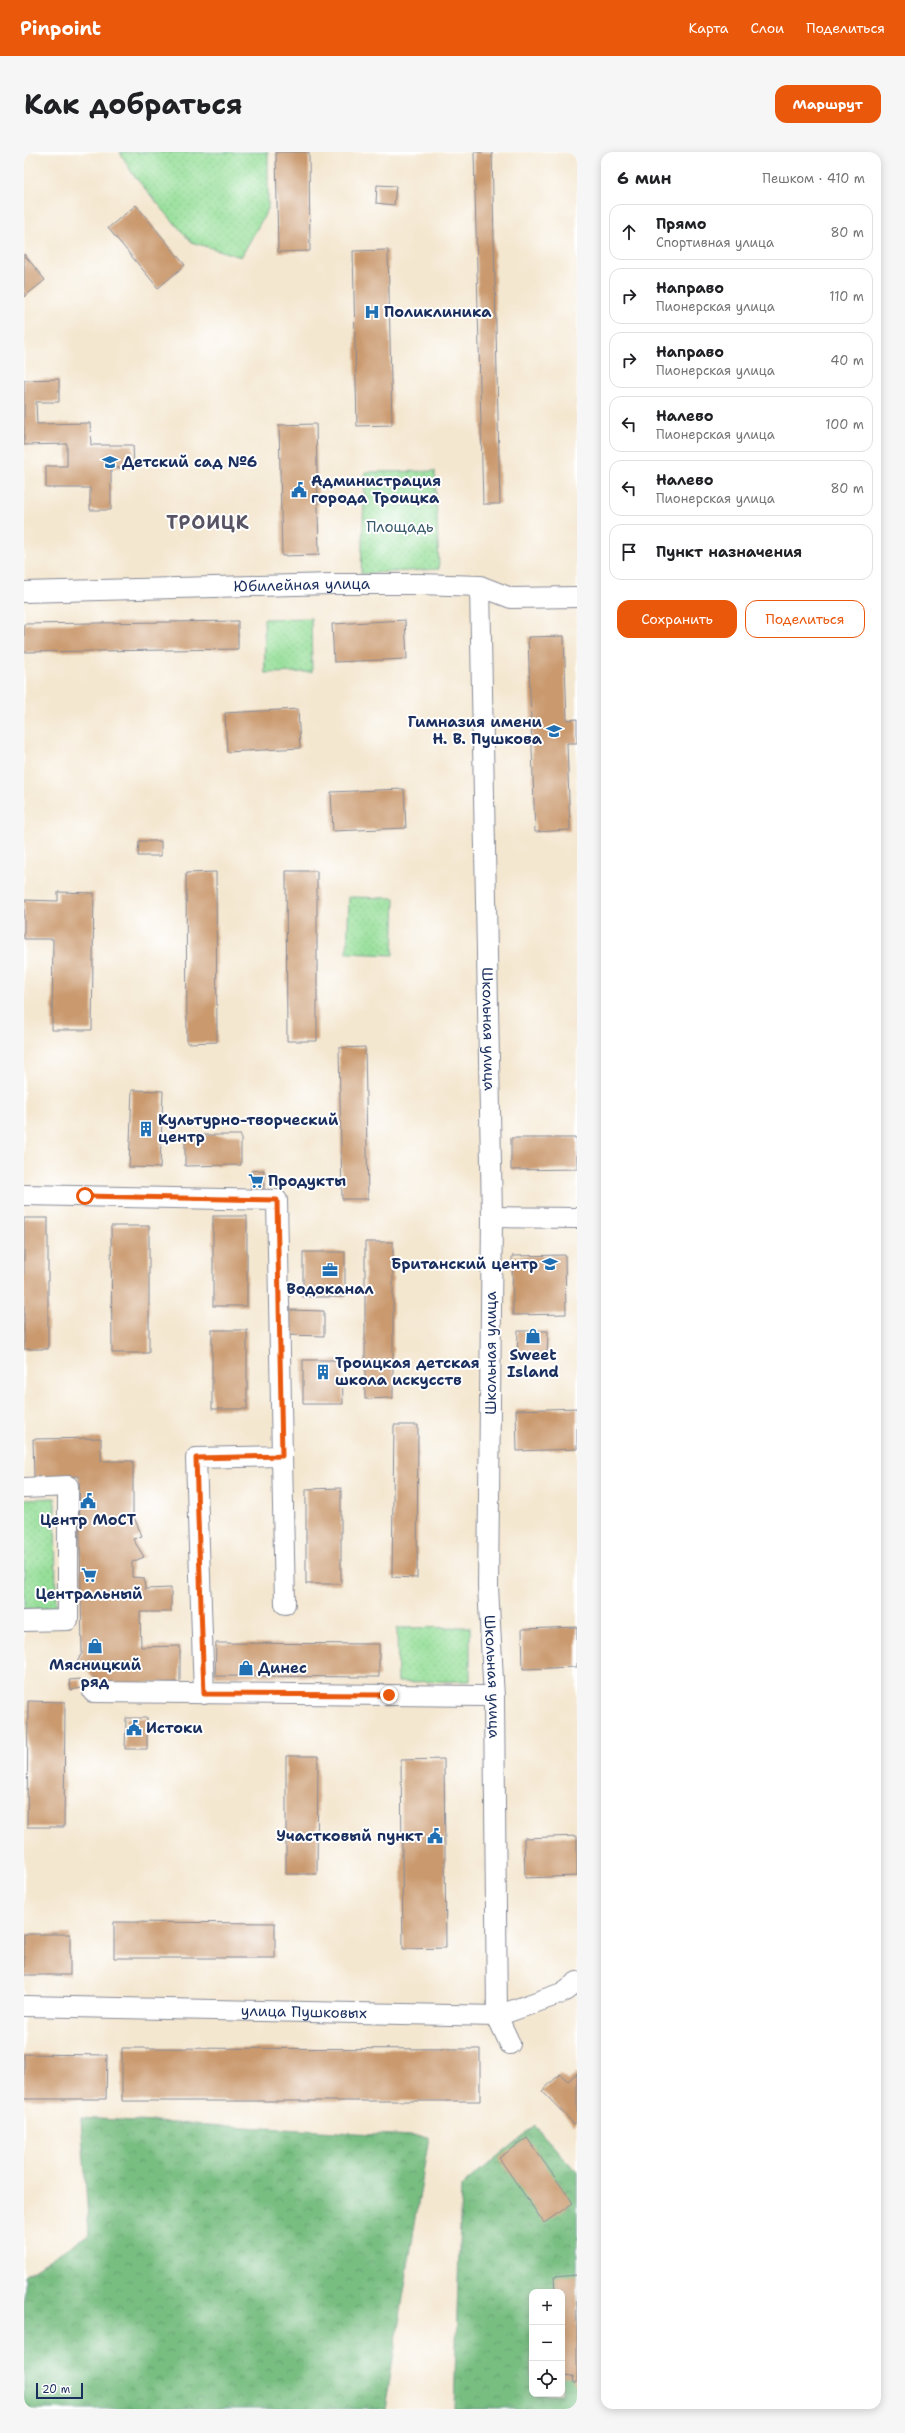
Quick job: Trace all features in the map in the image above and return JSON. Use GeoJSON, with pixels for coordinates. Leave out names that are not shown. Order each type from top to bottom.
{"type":"FeatureCollection","features":[{"type":"Feature","properties":{"kind":"street","name":"Юбилейная улица"},"geometry":{"type":"LineString","coordinates":[[24,592],[332,584],[480,586],[511,598],[577,597]]}},
{"type":"Feature","properties":{"kind":"street","name":"Школьная улица"},"geometry":{"type":"LineString","coordinates":[[480,586],[492,1217],[488,1587],[494,1698],[497,2016],[510,2044]]}},
{"type":"Feature","properties":{"kind":"street"},"geometry":{"type":"LineString","coordinates":[[24,1195],[277,1200],[285,1604]]}},
{"type":"Feature","properties":{"kind":"street"},"geometry":{"type":"LineString","coordinates":[[492,1217],[577,1218]]}},
{"type":"Feature","properties":{"kind":"street"},"geometry":{"type":"LineString","coordinates":[[204,1694],[196,1458],[282,1456]]}},
{"type":"Feature","properties":{"kind":"street"},"geometry":{"type":"LineString","coordinates":[[24,1488],[68,1486],[68,1620],[24,1621]]}},
{"type":"Feature","properties":{"kind":"street"},"geometry":{"type":"LineString","coordinates":[[93,1692],[475,1696],[494,1698]]}},
{"type":"Feature","properties":{"kind":"street","name":"улица Пушковых"},"geometry":{"type":"LineString","coordinates":[[24,2006],[497,2016],[562,1993],[577,1982]]}},
{"type":"Feature","properties":{"kind":"green space"},"geometry":{"type":"Polygon","coordinates":[[[120,152],[268,152],[268,209],[241,257],[191,242],[134,176],[120,152]]]}},
{"type":"Feature","properties":{"kind":"green space","name":"Площадь"},"geometry":{"type":"Polygon","coordinates":[[[435,471],[439,569],[361,574],[365,472],[435,471]]]}},
{"type":"Feature","properties":{"kind":"green space"},"geometry":{"type":"Polygon","coordinates":[[[311,618],[312,672],[265,673],[264,619],[311,618]]]}},
{"type":"Feature","properties":{"kind":"green space"},"geometry":{"type":"Polygon","coordinates":[[[349,897],[395,898],[393,955],[347,953],[349,897]]]}},
{"type":"Feature","properties":{"kind":"green space"},"geometry":{"type":"Polygon","coordinates":[[[55,1498],[56,1608],[24,1609],[24,1499],[55,1498]]]}},
{"type":"Feature","properties":{"kind":"green space"},"geometry":{"type":"Polygon","coordinates":[[[470,1627],[470,1681],[398,1682],[397,1628],[470,1627]]]}},
{"type":"Feature","properties":{"kind":"green space"},"geometry":{"type":"Polygon","coordinates":[[[81,2118],[429,2137],[385,2409],[24,2409],[24,2276],[89,2234],[81,2118]]]}},
{"type":"Feature","properties":{"kind":"green space"},"geometry":{"type":"Polygon","coordinates":[[[535,2126],[577,2172],[577,2409],[454,2409],[461,2186],[535,2126]]]}},
{"type":"Feature","properties":{"kind":"building"},"geometry":{"type":"Polygon","coordinates":[[[276,152],[309,152],[310,251],[278,252],[276,152]]]}},
{"type":"Feature","properties":{"kind":"building"},"geometry":{"type":"Polygon","coordinates":[[[474,152],[492,152],[500,504],[483,504],[474,152]]]}},
{"type":"Feature","properties":{"kind":"building"},"geometry":{"type":"Polygon","coordinates":[[[377,185],[396,186],[394,205],[376,203],[377,185]]]}},
{"type":"Feature","properties":{"kind":"building"},"geometry":{"type":"Polygon","coordinates":[[[136,205],[185,265],[158,288],[108,228],[136,205]]]}},
{"type":"Feature","properties":{"kind":"building","name":"Поликлиника"},"geometry":{"type":"Polygon","coordinates":[[[388,250],[392,425],[357,426],[353,251],[388,250]]]}},
{"type":"Feature","properties":{"kind":"building"},"geometry":{"type":"Polygon","coordinates":[[[24,254],[45,280],[24,297],[24,254]]]}},
{"type":"Feature","properties":{"kind":"building"},"geometry":{"type":"Polygon","coordinates":[[[59,379],[59,402],[36,402],[37,424],[90,423],[91,445],[133,445],[134,467],[111,468],[111,510],[90,510],[90,488],[46,488],[46,466],[67,466],[67,444],[24,445],[24,380],[59,379]]]}},
{"type":"Feature","properties":{"kind":"building","name":"Администрация города Троицка"},"geometry":{"type":"Polygon","coordinates":[[[316,424],[319,555],[282,556],[279,425],[316,424]]]}},
{"type":"Feature","properties":{"kind":"building"},"geometry":{"type":"Polygon","coordinates":[[[405,620],[407,659],[334,662],[332,624],[405,620]]]}},
{"type":"Feature","properties":{"kind":"building"},"geometry":{"type":"Polygon","coordinates":[[[238,621],[238,649],[24,652],[24,624],[238,621]]]}},
{"type":"Feature","properties":{"kind":"building","name":"Гимназия имени Н. В. Пушкова"},"geometry":{"type":"Polygon","coordinates":[[[564,636],[567,720],[577,719],[577,743],[567,743],[570,830],[535,832],[528,637],[564,636]]]}},
{"type":"Feature","properties":{"kind":"building"},"geometry":{"type":"Polygon","coordinates":[[[298,709],[300,748],[227,752],[225,713],[298,709]]]}},
{"type":"Feature","properties":{"kind":"building"},"geometry":{"type":"Polygon","coordinates":[[[404,789],[406,828],[333,831],[331,792],[404,789]]]}},
{"type":"Feature","properties":{"kind":"building"},"geometry":{"type":"Polygon","coordinates":[[[139,841],[161,841],[161,856],[138,856],[139,841]]]}},
{"type":"Feature","properties":{"kind":"building"},"geometry":{"type":"Polygon","coordinates":[[[286,871],[317,871],[317,1041],[287,1041],[286,871]]]}},
{"type":"Feature","properties":{"kind":"building"},"geometry":{"type":"Polygon","coordinates":[[[216,872],[217,1042],[187,1043],[186,873],[216,872]]]}},
{"type":"Feature","properties":{"kind":"building"},"geometry":{"type":"Polygon","coordinates":[[[58,892],[94,893],[92,1030],[52,1030],[53,939],[24,939],[24,900],[58,901],[58,892]]]}},
{"type":"Feature","properties":{"kind":"building"},"geometry":{"type":"Polygon","coordinates":[[[365,1047],[368,1199],[342,1199],[339,1048],[365,1047]]]}},
{"type":"Feature","properties":{"kind":"building","name":"Культурно-творческий центр"},"geometry":{"type":"Polygon","coordinates":[[[132,1090],[163,1091],[160,1168],[129,1167],[132,1090]]]}},
{"type":"Feature","properties":{"kind":"building"},"geometry":{"type":"Polygon","coordinates":[[[185,1135],[241,1135],[241,1165],[185,1166],[185,1135]]]}},
{"type":"Feature","properties":{"kind":"building"},"geometry":{"type":"Polygon","coordinates":[[[511,1138],[577,1138],[577,1169],[511,1170],[511,1138]]]}},
{"type":"Feature","properties":{"kind":"building"},"geometry":{"type":"Polygon","coordinates":[[[264,1170],[264,1194],[251,1194],[251,1171],[264,1170]]]}},
{"type":"Feature","properties":{"kind":"building"},"geometry":{"type":"Polygon","coordinates":[[[213,1216],[247,1216],[247,1306],[213,1306],[213,1216]]]}},
{"type":"Feature","properties":{"kind":"building"},"geometry":{"type":"Polygon","coordinates":[[[24,1218],[48,1218],[48,1349],[24,1349],[24,1218]]]}},
{"type":"Feature","properties":{"kind":"building"},"geometry":{"type":"Polygon","coordinates":[[[111,1226],[149,1226],[149,1353],[112,1353],[111,1226]]]}},
{"type":"Feature","properties":{"kind":"building"},"geometry":{"type":"Polygon","coordinates":[[[365,1242],[393,1242],[393,1398],[365,1399],[365,1242]]]}},
{"type":"Feature","properties":{"kind":"building"},"geometry":{"type":"Polygon","coordinates":[[[303,1252],[345,1252],[345,1297],[303,1297],[303,1252]]]}},
{"type":"Feature","properties":{"kind":"building"},"geometry":{"type":"Polygon","coordinates":[[[565,1255],[566,1314],[513,1315],[512,1256],[565,1255]]]}},
{"type":"Feature","properties":{"kind":"building"},"geometry":{"type":"Polygon","coordinates":[[[288,1310],[324,1311],[324,1336],[287,1335],[288,1310]]]}},
{"type":"Feature","properties":{"kind":"building"},"geometry":{"type":"Polygon","coordinates":[[[212,1330],[247,1330],[247,1409],[212,1409],[212,1330]]]}},
{"type":"Feature","properties":{"kind":"building"},"geometry":{"type":"Polygon","coordinates":[[[518,1331],[548,1331],[547,1358],[517,1358],[518,1331]]]}},
{"type":"Feature","properties":{"kind":"building","name":"Троицкая детская школа искусств"},"geometry":{"type":"Polygon","coordinates":[[[303,1360],[342,1360],[343,1404],[303,1404],[303,1360]]]}},
{"type":"Feature","properties":{"kind":"building"},"geometry":{"type":"Polygon","coordinates":[[[577,1408],[577,1449],[517,1451],[516,1410],[577,1408]]]}},
{"type":"Feature","properties":{"kind":"building"},"geometry":{"type":"Polygon","coordinates":[[[394,1425],[418,1425],[417,1578],[392,1577],[394,1425]]]}},
{"type":"Feature","properties":{"kind":"building"},"geometry":{"type":"Polygon","coordinates":[[[101,1438],[101,1461],[133,1461],[133,1515],[142,1536],[133,1539],[144,1557],[132,1562],[132,1577],[144,1578],[145,1589],[171,1588],[171,1612],[140,1612],[141,1647],[180,1646],[180,1682],[101,1684],[77,1662],[82,1653],[79,1476],[34,1477],[33,1439],[101,1438]]]}},
{"type":"Feature","properties":{"kind":"building"},"geometry":{"type":"Polygon","coordinates":[[[341,1488],[341,1584],[306,1584],[306,1489],[341,1488]]]}},
{"type":"Feature","properties":{"kind":"building"},"geometry":{"type":"Polygon","coordinates":[[[577,1627],[577,1667],[523,1669],[522,1629],[577,1627]]]}},
{"type":"Feature","properties":{"kind":"building"},"geometry":{"type":"Polygon","coordinates":[[[216,1643],[379,1644],[379,1677],[215,1676],[216,1643]]]}},
{"type":"Feature","properties":{"kind":"building"},"geometry":{"type":"Polygon","coordinates":[[[80,1679],[82,1688],[71,1690],[69,1680],[80,1679]]]}},
{"type":"Feature","properties":{"kind":"building"},"geometry":{"type":"Polygon","coordinates":[[[28,1701],[65,1702],[64,1827],[27,1827],[28,1701]]]}},
{"type":"Feature","properties":{"kind":"building"},"geometry":{"type":"Polygon","coordinates":[[[126,1718],[147,1718],[147,1749],[125,1749],[126,1718]]]}},
{"type":"Feature","properties":{"kind":"building"},"geometry":{"type":"Polygon","coordinates":[[[286,1756],[318,1756],[317,1874],[286,1874],[286,1756]]]}},
{"type":"Feature","properties":{"kind":"building"},"geometry":{"type":"Polygon","coordinates":[[[444,1759],[446,1948],[403,1949],[401,1760],[444,1759]]]}},
{"type":"Feature","properties":{"kind":"building"},"geometry":{"type":"Polygon","coordinates":[[[577,1836],[577,1876],[525,1878],[524,1838],[577,1836]]]}},
{"type":"Feature","properties":{"kind":"building"},"geometry":{"type":"Polygon","coordinates":[[[114,1922],[275,1923],[275,1958],[114,1958],[114,1922]]]}},
{"type":"Feature","properties":{"kind":"building"},"geometry":{"type":"Polygon","coordinates":[[[24,1934],[70,1934],[70,1975],[24,1975],[24,1934]]]}},
{"type":"Feature","properties":{"kind":"building"},"geometry":{"type":"Polygon","coordinates":[[[122,2048],[480,2049],[480,2101],[122,2101],[122,2048]]]}},
{"type":"Feature","properties":{"kind":"building"},"geometry":{"type":"Polygon","coordinates":[[[24,2054],[107,2055],[106,2099],[24,2099],[24,2054]]]}},
{"type":"Feature","properties":{"kind":"building"},"geometry":{"type":"Polygon","coordinates":[[[577,2073],[577,2121],[574,2124],[542,2091],[560,2074],[568,2081],[577,2073]]]}},
{"type":"Feature","properties":{"kind":"building"},"geometry":{"type":"Polygon","coordinates":[[[527,2138],[573,2203],[544,2223],[499,2158],[527,2138]]]}},
{"type":"Feature","properties":{"kind":"building"},"geometry":{"type":"Polygon","coordinates":[[[577,2275],[577,2383],[574,2383],[573,2376],[565,2377],[565,2289],[555,2289],[554,2277],[577,2275]]]}},
{"type":"Feature","properties":{"kind":"place","name":"Поликлиника"},"geometry":{"type":"Point","coordinates":[372,312]}},
{"type":"Feature","properties":{"kind":"place","name":"Детский сад №6"},"geometry":{"type":"Point","coordinates":[110,462]}},
{"type":"Feature","properties":{"kind":"place","name":"Администрация города Троицка"},"geometry":{"type":"Point","coordinates":[299,490]}},
{"type":"Feature","properties":{"kind":"place","name":"Гимназия имени Н. В. Пушкова"},"geometry":{"type":"Point","coordinates":[554,731]}},
{"type":"Feature","properties":{"kind":"place","name":"Культурно-творческий центр"},"geometry":{"type":"Point","coordinates":[146,1129]}},
{"type":"Feature","properties":{"kind":"place","name":"Продукты"},"geometry":{"type":"Point","coordinates":[256,1181]}},
{"type":"Feature","properties":{"kind":"place","name":"Британский центр"},"geometry":{"type":"Point","coordinates":[550,1264]}},
{"type":"Feature","properties":{"kind":"place","name":"Водоканал"},"geometry":{"type":"Point","coordinates":[330,1270]}},
{"type":"Feature","properties":{"kind":"place","name":"Sweet Island"},"geometry":{"type":"Point","coordinates":[533,1336]}},
{"type":"Feature","properties":{"kind":"place","name":"Троицкая детская школа искусств"},"geometry":{"type":"Point","coordinates":[323,1372]}},
{"type":"Feature","properties":{"kind":"place","name":"Центр МоСТ"},"geometry":{"type":"Point","coordinates":[88,1501]}},
{"type":"Feature","properties":{"kind":"place","name":"Центральный"},"geometry":{"type":"Point","coordinates":[89,1575]}},
{"type":"Feature","properties":{"kind":"place","name":"Мясницкий ряд"},"geometry":{"type":"Point","coordinates":[95,1646]}},
{"type":"Feature","properties":{"kind":"place","name":"Динес"},"geometry":{"type":"Point","coordinates":[246,1668]}},
{"type":"Feature","properties":{"kind":"place","name":"Истоки"},"geometry":{"type":"Point","coordinates":[134,1728]}},
{"type":"Feature","properties":{"kind":"place","name":"Участковый пункт"},"geometry":{"type":"Point","coordinates":[435,1836]}},
{"type":"Feature","properties":{"kind":"district","name":"ТРОИЦК"},"geometry":{"type":"Point","coordinates":[208,522]}},
{"type":"Feature","properties":{"kind":"route"},"geometry":{"type":"LineString","coordinates":[[85,1196],[277,1200],[282,1456],[196,1458],[198,1559],[204,1694],[389,1695]]}}]}
